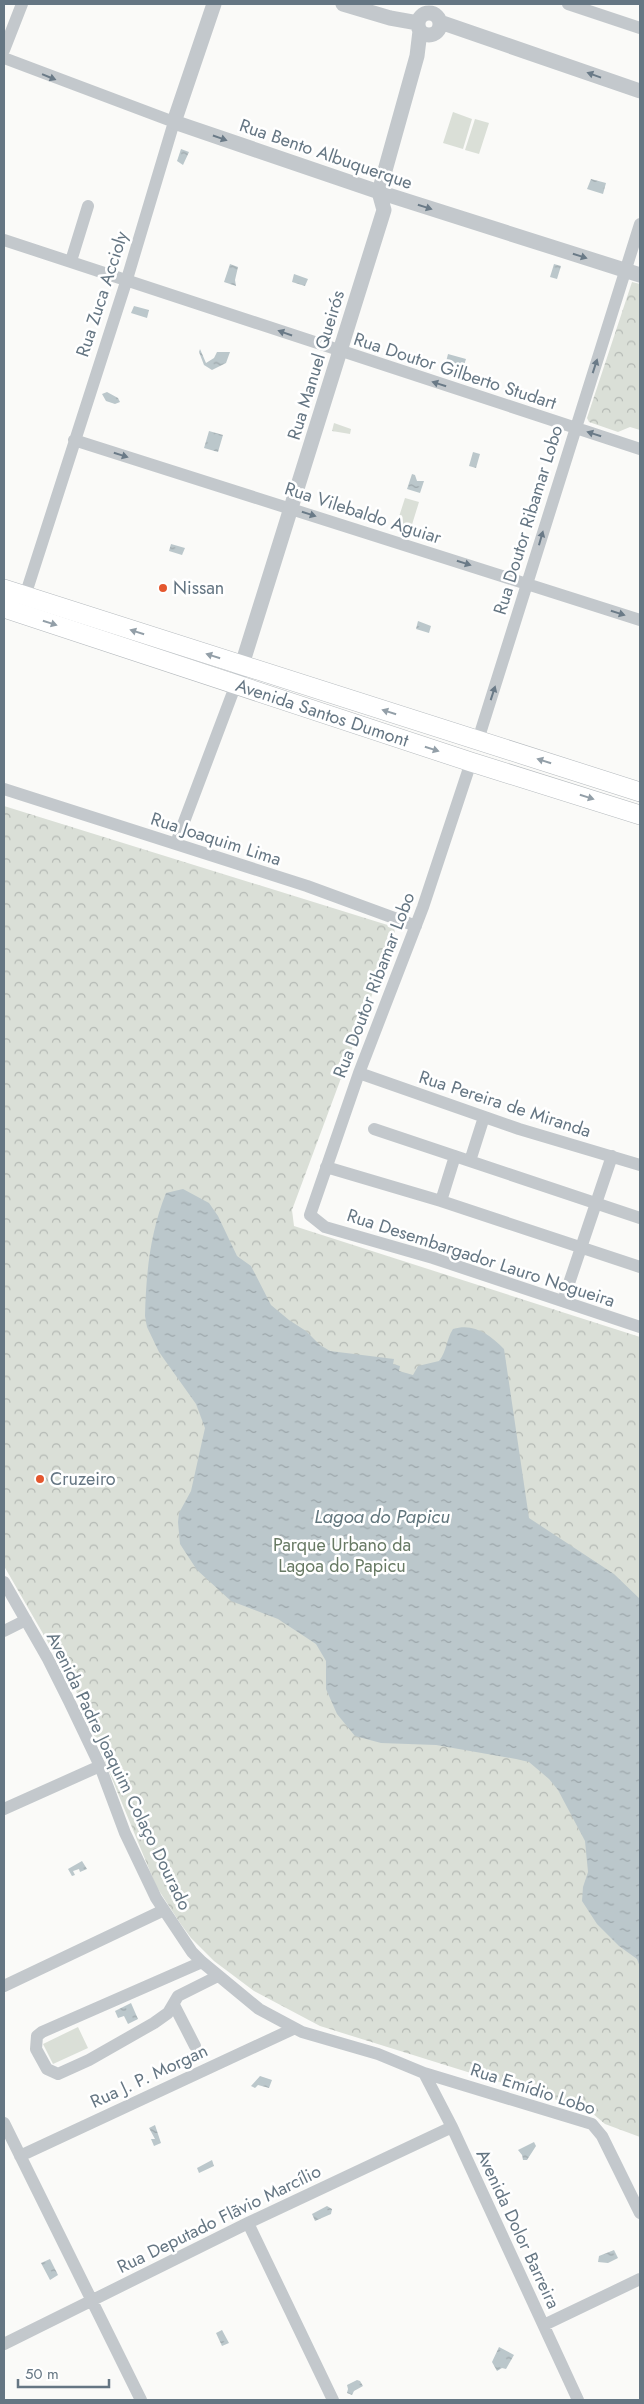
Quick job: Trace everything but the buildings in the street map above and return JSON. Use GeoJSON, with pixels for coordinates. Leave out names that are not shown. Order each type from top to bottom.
{"type":"FeatureCollection","features":[{"type":"Feature","properties":{"kind":"main road","name":"Avenida Santos Dumont"},"geometry":{"type":"LineString","coordinates":[[4,589],[634,790]]}},
{"type":"Feature","properties":{"kind":"main road","name":"Avenida Santos Dumont"},"geometry":{"type":"LineString","coordinates":[[4,608],[471,762],[640,815]]}},
{"type":"Feature","properties":{"kind":"main road"},"geometry":{"type":"LineString","coordinates":[[620,808],[634,790]]}},
{"type":"Feature","properties":{"kind":"street"},"geometry":{"type":"LineString","coordinates":[[4,50],[22,4]]}},
{"type":"Feature","properties":{"kind":"street","name":"Rua Zuca Accioly"},"geometry":{"type":"LineString","coordinates":[[25,596],[127,279],[174,122],[214,4]]}},
{"type":"Feature","properties":{"kind":"street"},"geometry":{"type":"LineString","coordinates":[[344,4],[393,11],[421,18],[436,16],[440,22],[640,91]]}},
{"type":"Feature","properties":{"kind":"street"},"geometry":{"type":"LineString","coordinates":[[568,4],[640,28]]}},
{"type":"Feature","properties":{"kind":"street","name":"Rua Manuel Queirós"},"geometry":{"type":"LineString","coordinates":[[236,684],[384,210],[379,192],[417,56],[421,18]]}},
{"type":"Feature","properties":{"kind":"street","name":"Rua Bento Albuquerque"},"geometry":{"type":"LineString","coordinates":[[4,58],[174,122],[379,192],[640,275]]}},
{"type":"Feature","properties":{"kind":"street"},"geometry":{"type":"LineString","coordinates":[[71,261],[88,206]]}},
{"type":"Feature","properties":{"kind":"street","name":"Rua Doutor Ribamar Lobo"},"geometry":{"type":"LineString","coordinates":[[478,740],[640,224]]}},
{"type":"Feature","properties":{"kind":"street","name":"Rua Doutor Gilberto Studart"},"geometry":{"type":"LineString","coordinates":[[4,240],[127,279],[340,352],[640,448]]}},
{"type":"Feature","properties":{"kind":"street","name":"Rua Vilebaldo Aguiar"},"geometry":{"type":"LineString","coordinates":[[74,440],[640,620]]}},
{"type":"Feature","properties":{"kind":"street"},"geometry":{"type":"LineString","coordinates":[[176,843],[236,684]]}},
{"type":"Feature","properties":{"kind":"street","name":"Rua Doutor Ribamar Lobo"},"geometry":{"type":"LineString","coordinates":[[313,1219],[310,1215],[326,1167],[359,1074],[416,926],[471,762]]}},
{"type":"Feature","properties":{"kind":"street","name":"Rua Joaquim Lima"},"geometry":{"type":"LineString","coordinates":[[4,789],[176,843],[416,926]]}},
{"type":"Feature","properties":{"kind":"street","name":"Rua Pereira de Miranda"},"geometry":{"type":"LineString","coordinates":[[359,1074],[484,1117],[640,1165]]}},
{"type":"Feature","properties":{"kind":"street"},"geometry":{"type":"LineString","coordinates":[[470,1161],[484,1117]]}},
{"type":"Feature","properties":{"kind":"street"},"geometry":{"type":"LineString","coordinates":[[374,1130],[640,1218]]}},
{"type":"Feature","properties":{"kind":"street"},"geometry":{"type":"LineString","coordinates":[[441,1201],[455,1156]]}},
{"type":"Feature","properties":{"kind":"street"},"geometry":{"type":"LineString","coordinates":[[563,1301],[612,1156]]}},
{"type":"Feature","properties":{"kind":"street"},"geometry":{"type":"LineString","coordinates":[[326,1167],[441,1201],[640,1267]]}},
{"type":"Feature","properties":{"kind":"street","name":"Rua Desembargador Lauro Nogueira"},"geometry":{"type":"LineString","coordinates":[[313,1219],[325,1227],[433,1258],[640,1327]]}},
{"type":"Feature","properties":{"kind":"street","name":"Avenida Padre Joaquim Colaço Dourado"},"geometry":{"type":"LineString","coordinates":[[4,1582],[48,1659],[100,1766],[125,1833],[164,1910],[192,1952],[259,2009],[293,2029],[378,2054],[424,2073]]}},
{"type":"Feature","properties":{"kind":"street"},"geometry":{"type":"LineString","coordinates":[[4,1631],[26,1620]]}},
{"type":"Feature","properties":{"kind":"street"},"geometry":{"type":"LineString","coordinates":[[4,1809],[100,1766]]}},
{"type":"Feature","properties":{"kind":"street"},"geometry":{"type":"LineString","coordinates":[[4,1986],[164,1910]]}},
{"type":"Feature","properties":{"kind":"street"},"geometry":{"type":"LineString","coordinates":[[202,1962],[166,1976],[42,2032],[37,2036],[36,2048],[47,2069],[52,2073],[64,2072],[154,2023],[168,2013],[176,2000],[218,1976]]}},
{"type":"Feature","properties":{"kind":"street"},"geometry":{"type":"LineString","coordinates":[[166,1976],[195,2046]]}},
{"type":"Feature","properties":{"kind":"street","name":"Rua J. P. Morgan"},"geometry":{"type":"LineString","coordinates":[[20,2156],[293,2029]]}},
{"type":"Feature","properties":{"kind":"street","name":"Avenida Dolor Barreira"},"geometry":{"type":"LineString","coordinates":[[424,2073],[452,2127],[578,2400]]}},
{"type":"Feature","properties":{"kind":"street","name":"Rua Emídio Lobo"},"geometry":{"type":"LineString","coordinates":[[424,2073],[592,2124],[602,2136],[640,2214]]}},
{"type":"Feature","properties":{"kind":"street"},"geometry":{"type":"LineString","coordinates":[[4,2123],[141,2400]]}},
{"type":"Feature","properties":{"kind":"street","name":"Rua Deputado Flãvio Marcílio"},"geometry":{"type":"LineString","coordinates":[[4,2344],[248,2223],[452,2127]]}},
{"type":"Feature","properties":{"kind":"street"},"geometry":{"type":"LineString","coordinates":[[248,2223],[333,2400]]}},
{"type":"Feature","properties":{"kind":"street"},"geometry":{"type":"LineString","coordinates":[[544,2325],[640,2280]]}},
{"type":"Feature","properties":{"kind":"green space"},"geometry":{"type":"Polygon","coordinates":[[[453,112],[472,119],[463,149],[443,143],[453,112]]]}},
{"type":"Feature","properties":{"kind":"green space"},"geometry":{"type":"Polygon","coordinates":[[[475,119],[489,123],[479,154],[465,150],[475,119]]]}},
{"type":"Feature","properties":{"kind":"green space"},"geometry":{"type":"Polygon","coordinates":[[[632,282],[640,284],[640,430],[630,427],[618,432],[589,422],[587,418],[632,282]]]}},
{"type":"Feature","properties":{"kind":"green space"},"geometry":{"type":"Polygon","coordinates":[[[334,423],[351,429],[350,434],[332,431],[334,423]]]}},
{"type":"Feature","properties":{"kind":"green space"},"geometry":{"type":"Polygon","coordinates":[[[405,498],[419,502],[410,531],[396,526],[405,498]]]}},
{"type":"Feature","properties":{"kind":"green space","name":"Parque Urbano da Lagoa do Papicu"},"geometry":{"type":"Polygon","coordinates":[[[4,806],[394,927],[395,933],[292,1210],[294,1226],[640,1337],[640,2137],[605,2124],[592,2113],[573,2105],[320,2026],[254,1991],[214,1961],[191,1938],[156,1886],[76,1691],[4,1566],[4,806]]]}},
{"type":"Feature","properties":{"kind":"green space"},"geometry":{"type":"Polygon","coordinates":[[[78,2027],[88,2048],[53,2064],[43,2044],[78,2027]]]}},
{"type":"Feature","properties":{"kind":"water"},"geometry":{"type":"Polygon","coordinates":[[[181,149],[189,152],[183,165],[177,161],[181,149]]]}},
{"type":"Feature","properties":{"kind":"water"},"geometry":{"type":"Polygon","coordinates":[[[591,179],[606,183],[603,194],[587,189],[591,179]]]}},
{"type":"Feature","properties":{"kind":"water"},"geometry":{"type":"Polygon","coordinates":[[[230,264],[238,267],[235,280],[236,286],[224,282],[230,264]]]}},
{"type":"Feature","properties":{"kind":"water"},"geometry":{"type":"Polygon","coordinates":[[[554,264],[561,266],[557,279],[550,277],[554,264]]]}},
{"type":"Feature","properties":{"kind":"water"},"geometry":{"type":"Polygon","coordinates":[[[294,274],[308,279],[305,286],[292,282],[294,274]]]}},
{"type":"Feature","properties":{"kind":"water"},"geometry":{"type":"Polygon","coordinates":[[[134,306],[149,310],[147,318],[131,313],[134,306]]]}},
{"type":"Feature","properties":{"kind":"water"},"geometry":{"type":"Polygon","coordinates":[[[200,349],[206,363],[214,358],[217,352],[230,352],[226,363],[212,370],[204,365],[199,352],[200,349]]]}},
{"type":"Feature","properties":{"kind":"water"},"geometry":{"type":"Polygon","coordinates":[[[448,354],[466,359],[463,368],[456,365],[453,368],[446,362],[448,354]]]}},
{"type":"Feature","properties":{"kind":"water"},"geometry":{"type":"Polygon","coordinates":[[[107,392],[118,398],[120,402],[115,404],[106,401],[102,394],[107,392]]]}},
{"type":"Feature","properties":{"kind":"water"},"geometry":{"type":"Polygon","coordinates":[[[209,431],[223,435],[218,452],[204,448],[209,431]]]}},
{"type":"Feature","properties":{"kind":"water"},"geometry":{"type":"Polygon","coordinates":[[[473,452],[480,454],[476,468],[469,466],[473,452]]]}},
{"type":"Feature","properties":{"kind":"water"},"geometry":{"type":"Polygon","coordinates":[[[412,474],[415,475],[417,481],[424,481],[420,493],[407,489],[412,474]]]}},
{"type":"Feature","properties":{"kind":"water"},"geometry":{"type":"Polygon","coordinates":[[[171,544],[185,548],[182,555],[169,551],[171,544]]]}},
{"type":"Feature","properties":{"kind":"water"},"geometry":{"type":"Polygon","coordinates":[[[418,621],[431,626],[429,633],[416,629],[418,621]]]}},
{"type":"Feature","properties":{"kind":"water","name":"Lagoa do Papicu"},"geometry":{"type":"Polygon","coordinates":[[[183,1189],[209,1203],[218,1216],[237,1256],[251,1266],[271,1305],[330,1351],[394,1359],[393,1364],[400,1366],[399,1371],[413,1375],[418,1366],[439,1361],[453,1329],[468,1327],[481,1331],[504,1349],[529,1518],[614,1574],[640,1599],[640,1967],[637,1959],[619,1946],[597,1924],[582,1901],[583,1887],[588,1872],[585,1841],[558,1790],[549,1779],[529,1762],[516,1759],[436,1745],[381,1743],[355,1736],[337,1714],[326,1689],[326,1661],[316,1644],[278,1619],[231,1601],[197,1570],[180,1544],[179,1513],[191,1491],[205,1428],[196,1404],[159,1352],[147,1327],[145,1316],[146,1285],[156,1223],[166,1193],[183,1189]]]}},
{"type":"Feature","properties":{"kind":"water"},"geometry":{"type":"Polygon","coordinates":[[[82,1861],[87,1869],[80,1872],[79,1869],[73,1871],[75,1875],[72,1876],[68,1869],[82,1861]]]}},
{"type":"Feature","properties":{"kind":"water"},"geometry":{"type":"Polygon","coordinates":[[[131,2003],[138,2019],[128,2024],[124,2016],[118,2018],[115,2011],[131,2003]]]}},
{"type":"Feature","properties":{"kind":"water"},"geometry":{"type":"Polygon","coordinates":[[[260,2076],[272,2080],[269,2088],[258,2085],[255,2088],[251,2086],[260,2076]]]}},
{"type":"Feature","properties":{"kind":"water"},"geometry":{"type":"Polygon","coordinates":[[[155,2125],[161,2143],[154,2146],[151,2139],[155,2139],[149,2128],[155,2125]]]}},
{"type":"Feature","properties":{"kind":"water"},"geometry":{"type":"Polygon","coordinates":[[[534,2142],[536,2146],[527,2160],[523,2160],[518,2150],[534,2142]]]}},
{"type":"Feature","properties":{"kind":"water"},"geometry":{"type":"Polygon","coordinates":[[[212,2160],[214,2166],[199,2173],[197,2168],[212,2160]]]}},
{"type":"Feature","properties":{"kind":"water"},"geometry":{"type":"Polygon","coordinates":[[[327,2206],[332,2209],[331,2214],[315,2221],[312,2214],[327,2206]]]}},
{"type":"Feature","properties":{"kind":"water"},"geometry":{"type":"Polygon","coordinates":[[[614,2250],[618,2258],[608,2263],[598,2262],[599,2256],[614,2250]]]}},
{"type":"Feature","properties":{"kind":"water"},"geometry":{"type":"Polygon","coordinates":[[[50,2259],[58,2275],[50,2280],[41,2263],[50,2259]]]}},
{"type":"Feature","properties":{"kind":"water"},"geometry":{"type":"Polygon","coordinates":[[[222,2330],[229,2343],[222,2346],[216,2333],[222,2330]]]}},
{"type":"Feature","properties":{"kind":"water"},"geometry":{"type":"Polygon","coordinates":[[[499,2347],[514,2355],[506,2369],[502,2368],[497,2371],[492,2362],[499,2347]]]}},
{"type":"Feature","properties":{"kind":"water"},"geometry":{"type":"Polygon","coordinates":[[[357,2380],[363,2386],[354,2391],[352,2395],[347,2393],[347,2385],[357,2380]]]}},
{"type":"Feature","properties":{"kind":"place","name":"Nissan"},"geometry":{"type":"Point","coordinates":[163,588]}},
{"type":"Feature","properties":{"kind":"place","name":"Cruzeiro"},"geometry":{"type":"Point","coordinates":[40,1479]}}]}
